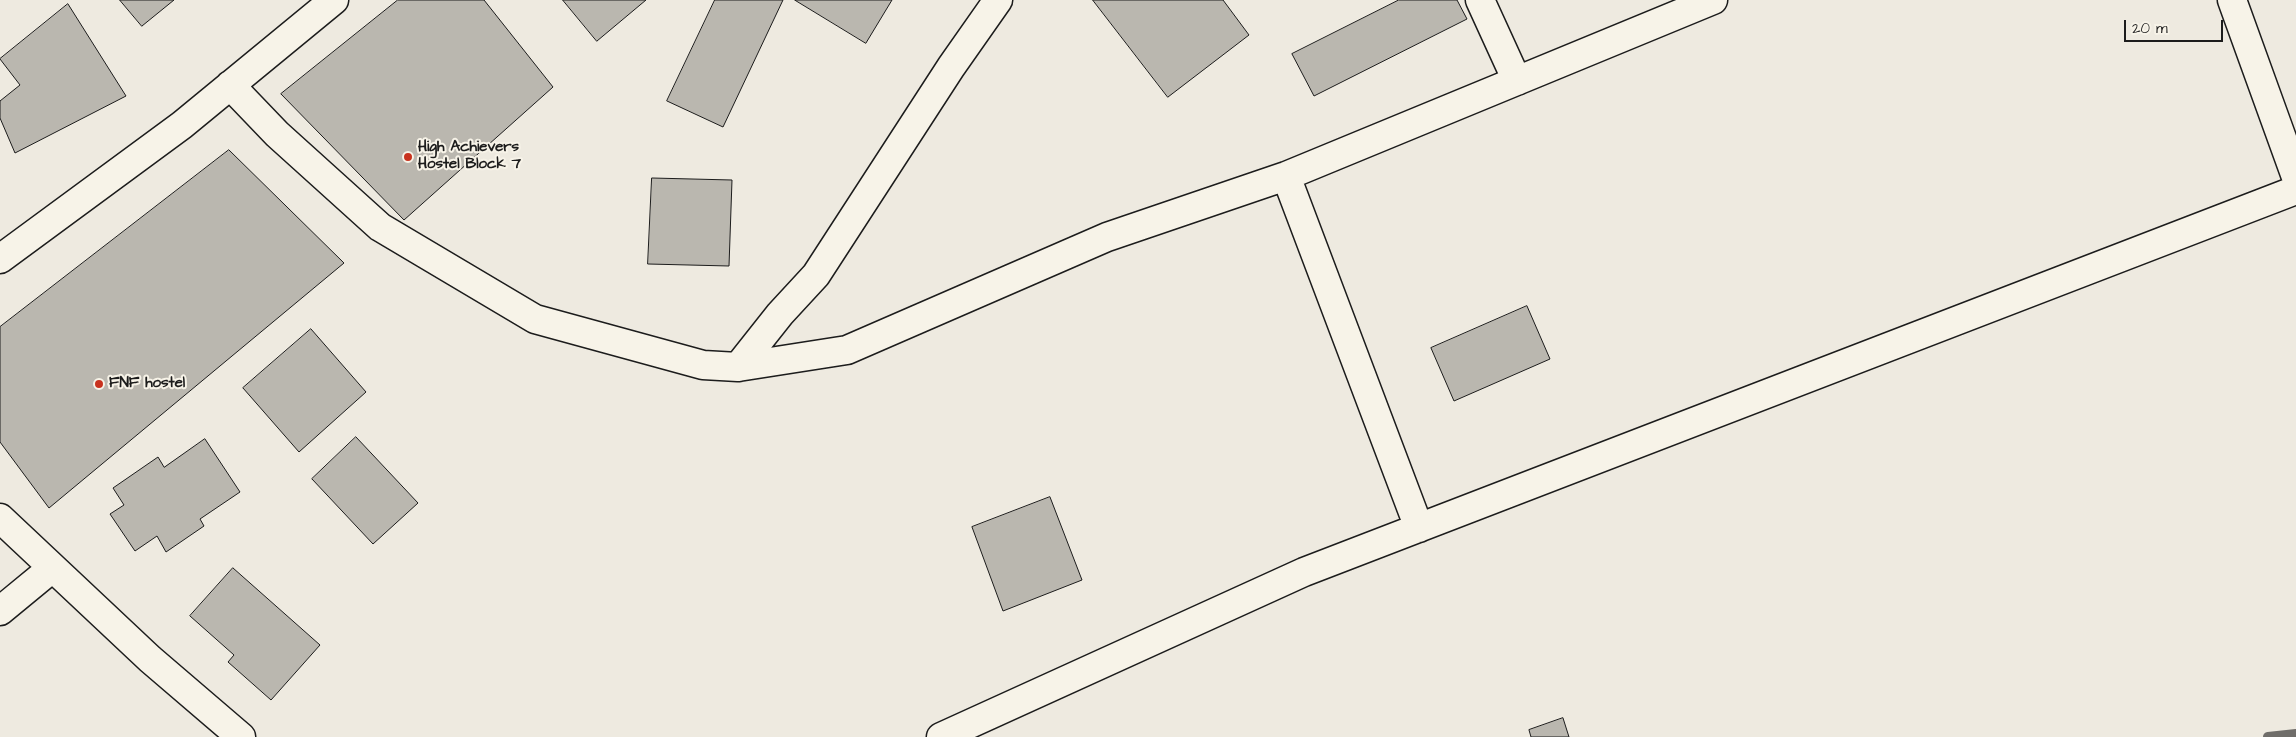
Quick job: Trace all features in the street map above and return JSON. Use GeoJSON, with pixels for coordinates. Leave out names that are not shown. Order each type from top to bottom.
{"type":"FeatureCollection","features":[{"type":"Feature","properties":{"kind":"street"},"geometry":{"type":"LineString","coordinates":[[0,259],[182,125],[334,0]]}},
{"type":"Feature","properties":{"kind":"street"},"geometry":{"type":"LineString","coordinates":[[738,367],[780,314],[816,275],[951,67],[998,0]]}},
{"type":"Feature","properties":{"kind":"street"},"geometry":{"type":"LineString","coordinates":[[1480,0],[1517,81]]}},
{"type":"Feature","properties":{"kind":"street"},"geometry":{"type":"LineString","coordinates":[[230,85],[277,134],[380,227],[535,319],[703,365],[738,367],[847,350],[1107,237],[1286,176],[1713,0]]}},
{"type":"Feature","properties":{"kind":"street"},"geometry":{"type":"LineString","coordinates":[[2232,0],[2296,177]]}},
{"type":"Feature","properties":{"kind":"street"},"geometry":{"type":"LineString","coordinates":[[1286,176],[1419,528]]}},
{"type":"Feature","properties":{"kind":"street"},"geometry":{"type":"LineString","coordinates":[[941,737],[1304,572],[2296,190]]}},
{"type":"Feature","properties":{"kind":"street"},"geometry":{"type":"LineString","coordinates":[[0,518],[51,568],[150,659],[241,737]]}},
{"type":"Feature","properties":{"kind":"street"},"geometry":{"type":"LineString","coordinates":[[0,611],[51,568]]}},
{"type":"Feature","properties":{"kind":"building"},"geometry":{"type":"Polygon","coordinates":[[[120,0],[174,0],[142,26],[120,0]]]}},
{"type":"Feature","properties":{"kind":"building","name":"High Achievers Hostel Block 7"},"geometry":{"type":"Polygon","coordinates":[[[398,0],[484,0],[553,87],[404,220],[281,94],[398,0]]]}},
{"type":"Feature","properties":{"kind":"building"},"geometry":{"type":"Polygon","coordinates":[[[563,0],[646,0],[597,41],[563,0]]]}},
{"type":"Feature","properties":{"kind":"building"},"geometry":{"type":"Polygon","coordinates":[[[715,0],[783,0],[723,127],[667,101],[715,0]]]}},
{"type":"Feature","properties":{"kind":"building"},"geometry":{"type":"Polygon","coordinates":[[[795,0],[892,0],[866,43],[795,0]]]}},
{"type":"Feature","properties":{"kind":"building"},"geometry":{"type":"Polygon","coordinates":[[[1093,0],[1223,0],[1249,35],[1168,97],[1093,0]]]}},
{"type":"Feature","properties":{"kind":"building"},"geometry":{"type":"Polygon","coordinates":[[[1399,0],[1457,0],[1467,19],[1314,96],[1292,54],[1399,0]]]}},
{"type":"Feature","properties":{"kind":"building"},"geometry":{"type":"Polygon","coordinates":[[[68,4],[126,96],[15,153],[0,118],[0,101],[20,85],[0,59],[68,4]]]}},
{"type":"Feature","properties":{"kind":"building","name":"FNF hostel"},"geometry":{"type":"Polygon","coordinates":[[[229,150],[344,263],[49,508],[0,442],[0,327],[229,150]]]}},
{"type":"Feature","properties":{"kind":"building"},"geometry":{"type":"Polygon","coordinates":[[[652,178],[732,180],[729,266],[648,264],[652,178]]]}},
{"type":"Feature","properties":{"kind":"building"},"geometry":{"type":"Polygon","coordinates":[[[1527,306],[1550,359],[1454,401],[1431,348],[1527,306]]]}},
{"type":"Feature","properties":{"kind":"building"},"geometry":{"type":"Polygon","coordinates":[[[311,329],[366,392],[299,452],[243,388],[311,329]]]}},
{"type":"Feature","properties":{"kind":"building"},"geometry":{"type":"Polygon","coordinates":[[[356,437],[418,503],[373,544],[312,479],[356,437]]]}},
{"type":"Feature","properties":{"kind":"building"},"geometry":{"type":"Polygon","coordinates":[[[205,439],[240,492],[200,519],[204,526],[166,552],[157,536],[135,551],[110,514],[124,505],[113,488],[158,457],[164,467],[205,439]]]}},
{"type":"Feature","properties":{"kind":"building"},"geometry":{"type":"Polygon","coordinates":[[[1050,497],[1082,580],[1003,611],[972,527],[1050,497]]]}},
{"type":"Feature","properties":{"kind":"building"},"geometry":{"type":"Polygon","coordinates":[[[233,568],[320,645],[271,700],[228,662],[234,655],[190,616],[233,568]]]}},
{"type":"Feature","properties":{"kind":"building"},"geometry":{"type":"Polygon","coordinates":[[[1563,718],[1569,737],[1531,737],[1529,730],[1563,718]]]}},
{"type":"Feature","properties":{"kind":"waterway"},"geometry":{"type":"LineString","coordinates":[[2268,737],[2296,734]]}},
{"type":"Feature","properties":{"kind":"place","name":"High Achievers Hostel Block 7"},"geometry":{"type":"Point","coordinates":[408,157]}},
{"type":"Feature","properties":{"kind":"place","name":"FNF hostel"},"geometry":{"type":"Point","coordinates":[99,384]}}]}
